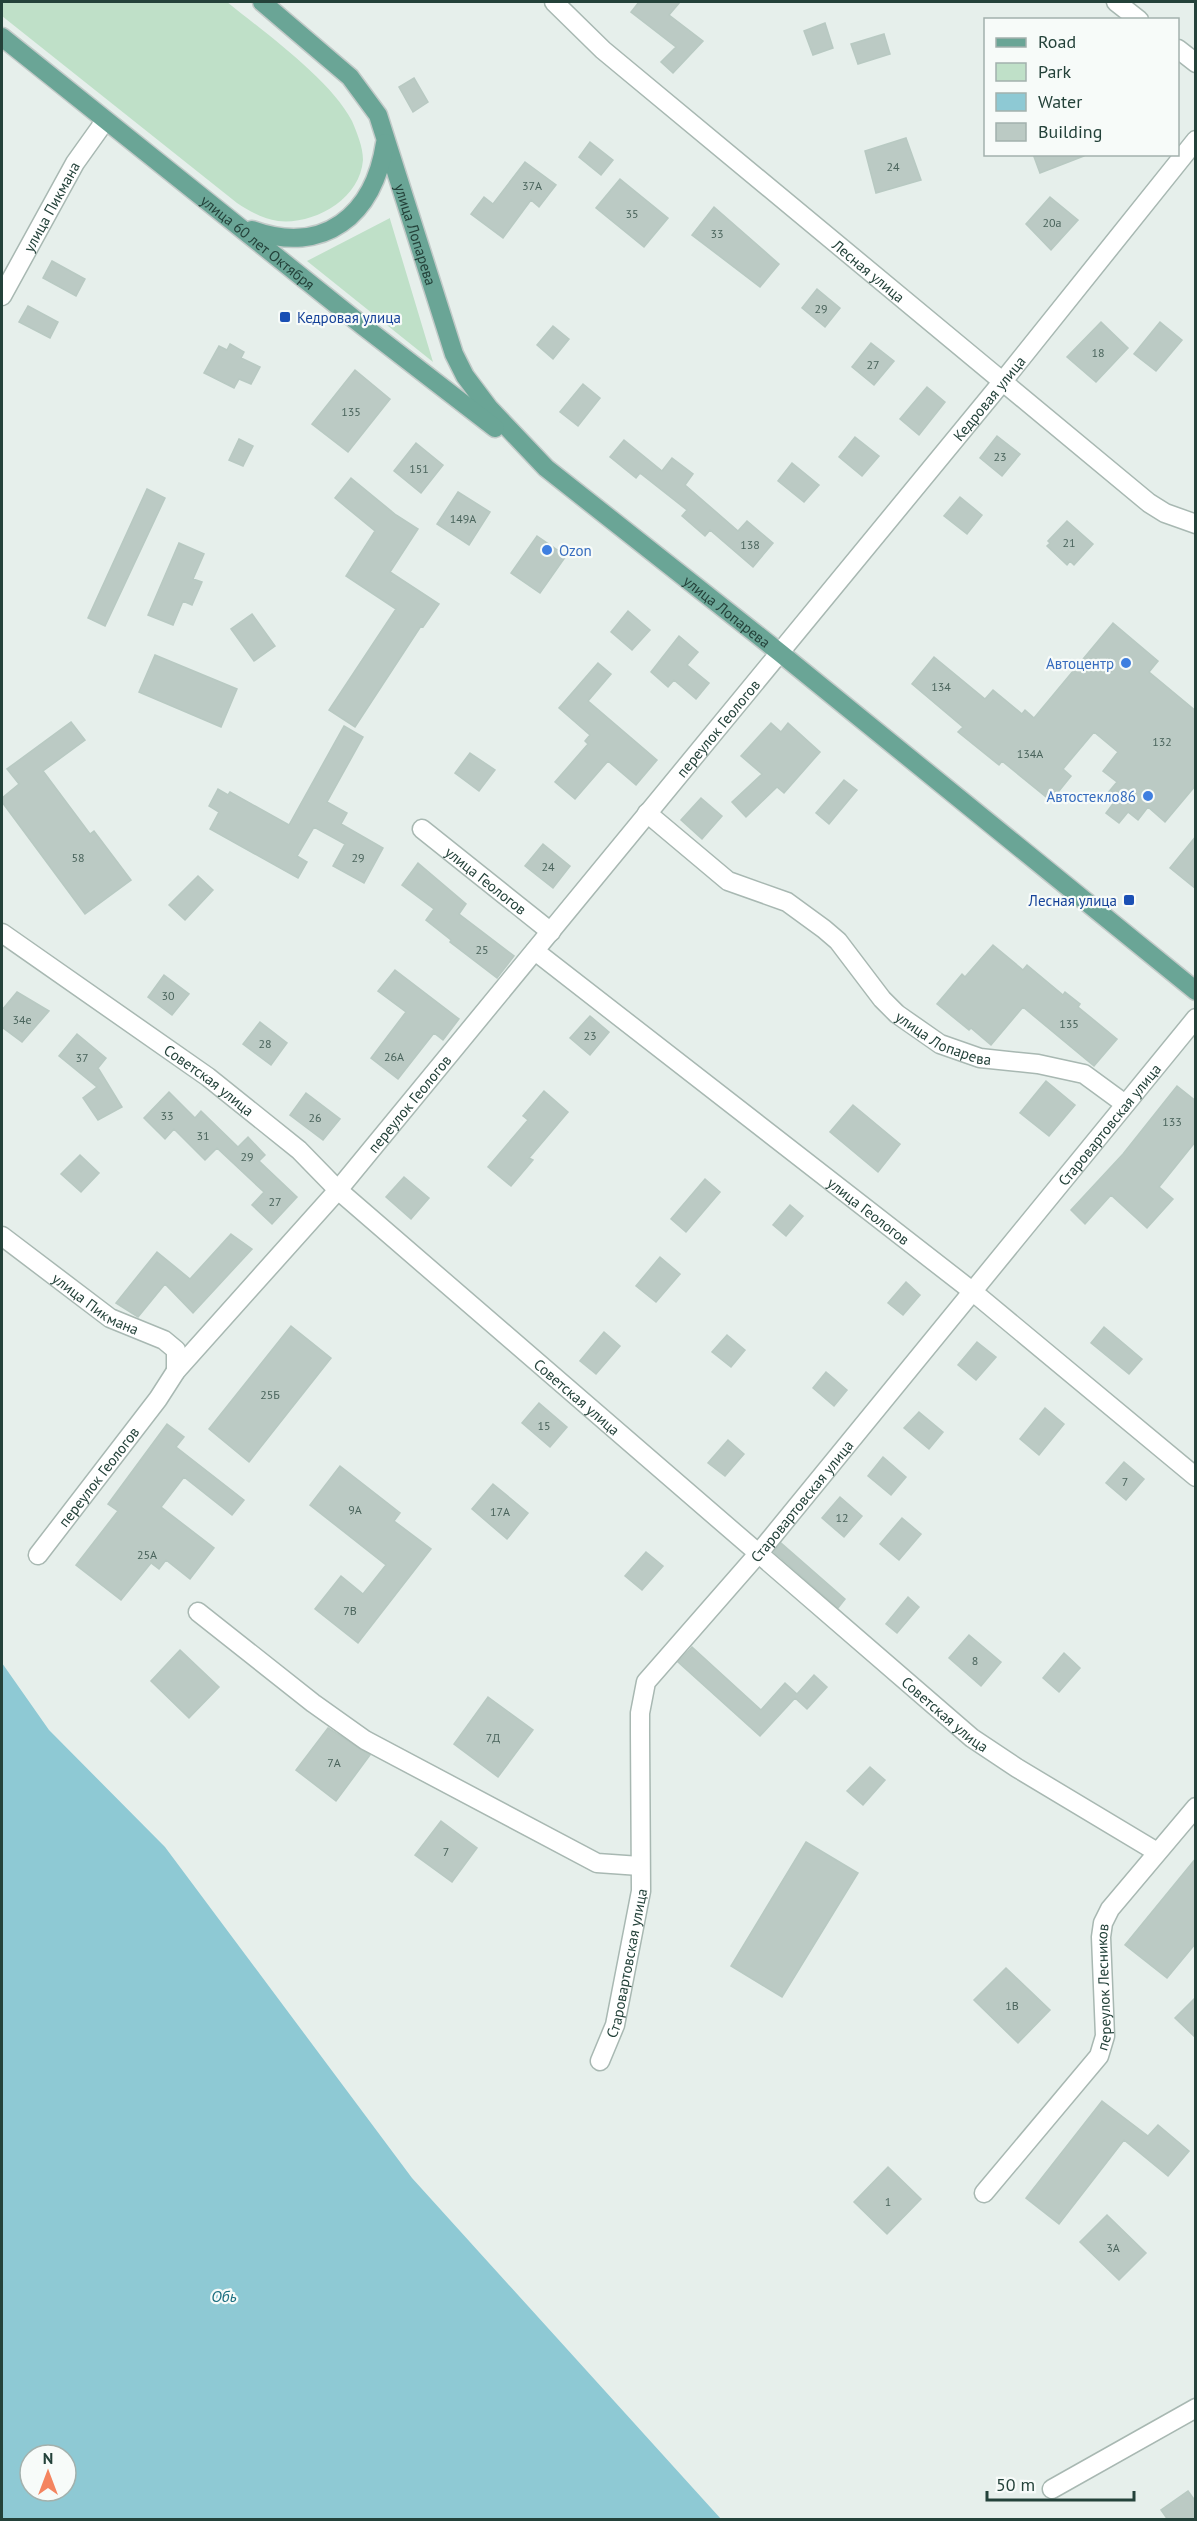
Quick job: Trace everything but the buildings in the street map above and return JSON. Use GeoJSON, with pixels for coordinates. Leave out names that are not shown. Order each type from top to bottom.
{"type":"FeatureCollection","features":[{"type":"Feature","properties":{"kind":"main road"},"geometry":{"type":"LineString","coordinates":[[239,225],[267,236],[290,239],[304,238],[341,223],[359,209],[374,186],[380,172],[386,140],[378,115],[361,89],[298,30],[262,2]]}},
{"type":"Feature","properties":{"kind":"main road"},"geometry":{"type":"LineString","coordinates":[[277,2],[298,30]]}},
{"type":"Feature","properties":{"kind":"main road","name":"улица 60 лет Октября"},"geometry":{"type":"LineString","coordinates":[[2,37],[363,326],[546,468]]}},
{"type":"Feature","properties":{"kind":"main road","name":"улица Лопарева"},"geometry":{"type":"LineString","coordinates":[[386,140],[442,321],[465,376],[489,408],[546,468],[779,652],[1196,991]]}},
{"type":"Feature","properties":{"kind":"street","name":"Лесная улица"},"geometry":{"type":"LineString","coordinates":[[554,2],[603,50],[1149,503],[1165,513],[1196,524]]}},
{"type":"Feature","properties":{"kind":"street"},"geometry":{"type":"LineString","coordinates":[[1116,2],[1136,18]]}},
{"type":"Feature","properties":{"kind":"street"},"geometry":{"type":"LineString","coordinates":[[1179,50],[1196,63]]}},
{"type":"Feature","properties":{"kind":"street","name":"улица Пикмана"},"geometry":{"type":"LineString","coordinates":[[2,296],[75,163],[105,121]]}},
{"type":"Feature","properties":{"kind":"street","name":"Кедровая улица"},"geometry":{"type":"LineString","coordinates":[[779,652],[1003,381],[1196,140]]}},
{"type":"Feature","properties":{"kind":"street","name":"переулок Геологов"},"geometry":{"type":"LineString","coordinates":[[38,1555],[158,1399],[176,1371],[338,1190],[779,652]]}},
{"type":"Feature","properties":{"kind":"street","name":"улица Лопарева"},"geometry":{"type":"LineString","coordinates":[[647,813],[728,881],[787,902],[824,929],[838,941],[889,1006],[918,1030],[940,1044],[980,1058],[1038,1064],[1084,1074],[1125,1104]]}},
{"type":"Feature","properties":{"kind":"street","name":"улица Геологов"},"geometry":{"type":"LineString","coordinates":[[422,829],[550,932]]}},
{"type":"Feature","properties":{"kind":"street","name":"Советская улица"},"geometry":{"type":"LineString","coordinates":[[2,933],[208,1077],[299,1150],[338,1190],[972,1738],[1017,1768],[1157,1852]]}},
{"type":"Feature","properties":{"kind":"street","name":"улица Геологов"},"geometry":{"type":"LineString","coordinates":[[535,951],[972,1291],[1196,1477]]}},
{"type":"Feature","properties":{"kind":"street","name":"Старовартовская улица"},"geometry":{"type":"LineString","coordinates":[[600,2061],[615,2025],[641,1892],[640,1723],[646,1682],[758,1554],[1196,1018]]}},
{"type":"Feature","properties":{"kind":"street","name":"улица Пикмана"},"geometry":{"type":"LineString","coordinates":[[2,1236],[110,1318],[164,1340],[176,1350],[176,1371]]}},
{"type":"Feature","properties":{"kind":"street"},"geometry":{"type":"LineString","coordinates":[[198,1612],[313,1703],[365,1740],[597,1863],[640,1866]]}},
{"type":"Feature","properties":{"kind":"street","name":"переулок Лесников"},"geometry":{"type":"LineString","coordinates":[[984,2193],[1099,2056],[1105,2036],[1101,1937],[1103,1923],[1110,1909],[1196,1807]]}},
{"type":"Feature","properties":{"kind":"street"},"geometry":{"type":"LineString","coordinates":[[1052,2489],[1196,2408]]}},
{"type":"Feature","properties":{"kind":"green space"},"geometry":{"type":"Polygon","coordinates":[[[2,2],[227,2],[313,73],[342,105],[352,121],[361,145],[363,160],[360,174],[344,198],[332,207],[306,219],[278,221],[256,214],[237,203],[2,16],[2,2]]]}},
{"type":"Feature","properties":{"kind":"green space"},"geometry":{"type":"Polygon","coordinates":[[[390,219],[433,362],[307,261],[390,219]]]}},
{"type":"Feature","properties":{"kind":"water","name":"Обь"},"geometry":{"type":"Polygon","coordinates":[[[2,1663],[49,1730],[165,1847],[412,2178],[721,2519],[2,2519],[2,1663]]]}},
{"type":"Feature","properties":{"kind":"place","name":"Кедровая улица"},"geometry":{"type":"Point","coordinates":[285,317]}},
{"type":"Feature","properties":{"kind":"place","name":"Ozon"},"geometry":{"type":"Point","coordinates":[547,550]}},
{"type":"Feature","properties":{"kind":"place","name":"Автоцентр"},"geometry":{"type":"Point","coordinates":[1126,663]}},
{"type":"Feature","properties":{"kind":"place","name":"Автостекло86"},"geometry":{"type":"Point","coordinates":[1148,796]}},
{"type":"Feature","properties":{"kind":"place","name":"Лесная улица"},"geometry":{"type":"Point","coordinates":[1129,900]}}]}
